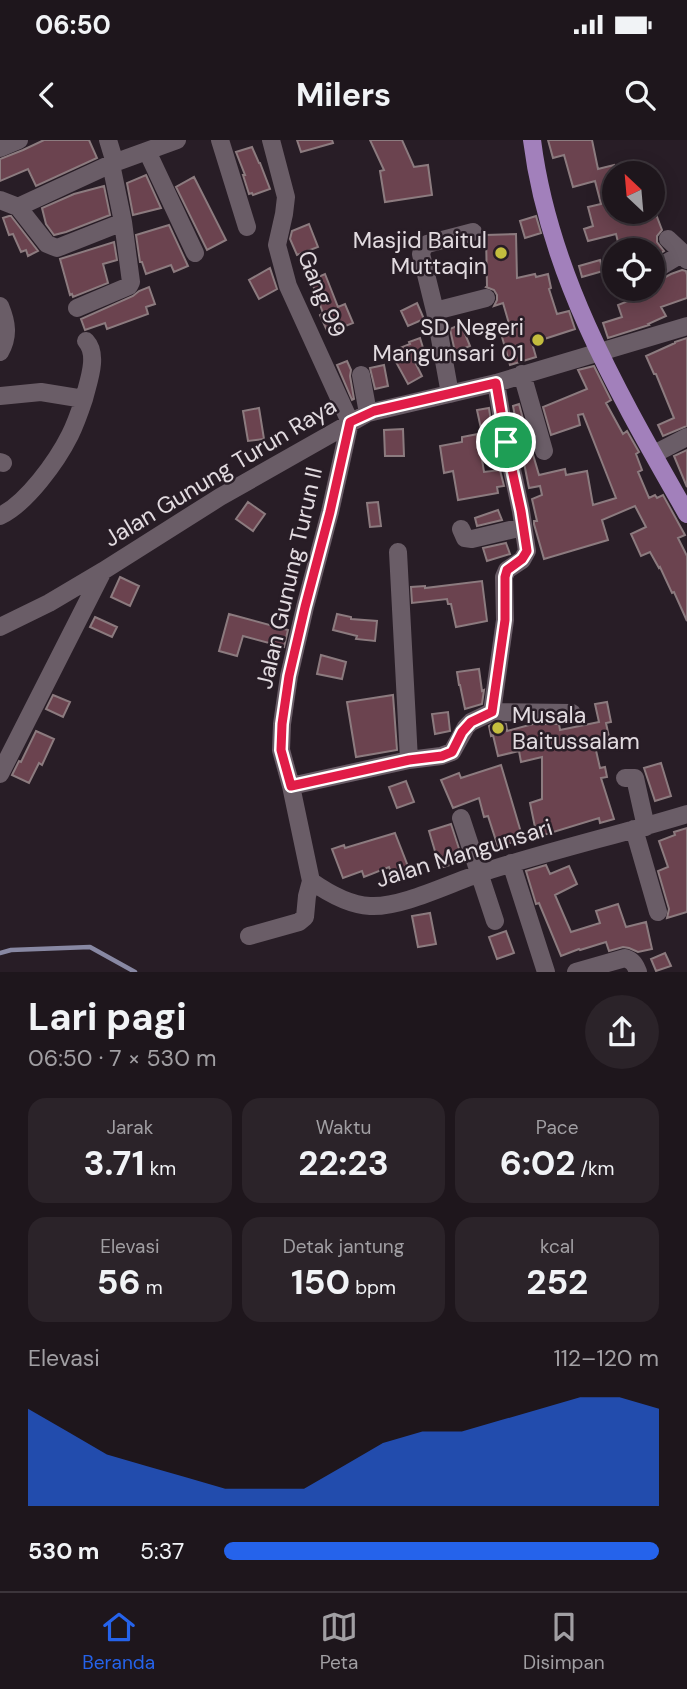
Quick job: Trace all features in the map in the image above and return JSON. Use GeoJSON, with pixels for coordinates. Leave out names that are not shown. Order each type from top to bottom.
{"type":"FeatureCollection","features":[{"type":"Feature","properties":{"kind":"main road"},"geometry":{"type":"LineString","coordinates":[[532,140],[536,173],[551,232],[576,300],[598,351],[687,514]]}},
{"type":"Feature","properties":{"kind":"street"},"geometry":{"type":"LineString","coordinates":[[0,148],[19,140]]}},
{"type":"Feature","properties":{"kind":"street"},"geometry":{"type":"LineString","coordinates":[[77,308],[129,286],[131,277],[108,140]]}},
{"type":"Feature","properties":{"kind":"street"},"geometry":{"type":"LineString","coordinates":[[123,222],[57,248],[47,244],[8,207],[177,140]]}},
{"type":"Feature","properties":{"kind":"street"},"geometry":{"type":"LineString","coordinates":[[220,140],[247,226]]}},
{"type":"Feature","properties":{"kind":"street","name":"Gang 99"},"geometry":{"type":"LineString","coordinates":[[271,140],[286,197],[276,245],[288,286],[350,422]]}},
{"type":"Feature","properties":{"kind":"street"},"geometry":{"type":"LineString","coordinates":[[147,151],[195,253]]}},
{"type":"Feature","properties":{"kind":"street"},"geometry":{"type":"LineString","coordinates":[[450,394],[435,311],[421,254],[423,248],[433,242],[473,232]]}},
{"type":"Feature","properties":{"kind":"street"},"geometry":{"type":"LineString","coordinates":[[665,266],[685,257],[668,239]]}},
{"type":"Feature","properties":{"kind":"street"},"geometry":{"type":"LineString","coordinates":[[435,311],[486,299]]}},
{"type":"Feature","properties":{"kind":"street"},"geometry":{"type":"LineString","coordinates":[[0,312],[6,323],[6,337],[0,352]]}},
{"type":"Feature","properties":{"kind":"street","name":"Jalan Gunung Turun Raya"},"geometry":{"type":"LineString","coordinates":[[0,627],[49,603],[220,497],[368,412],[496,383],[687,326]]}},
{"type":"Feature","properties":{"kind":"street"},"geometry":{"type":"LineString","coordinates":[[0,516],[24,499],[70,435],[89,378],[92,348],[86,341]]}},
{"type":"Feature","properties":{"kind":"street"},"geometry":{"type":"LineString","coordinates":[[522,374],[544,451]]}},
{"type":"Feature","properties":{"kind":"street"},"geometry":{"type":"LineString","coordinates":[[361,375],[368,412]]}},
{"type":"Feature","properties":{"kind":"street"},"geometry":{"type":"LineString","coordinates":[[492,712],[505,620],[505,577],[507,570],[522,559],[527,551],[496,383]]}},
{"type":"Feature","properties":{"kind":"street"},"geometry":{"type":"LineString","coordinates":[[0,396],[41,392],[84,399]]}},
{"type":"Feature","properties":{"kind":"street","name":"Jalan Gunung Turun II"},"geometry":{"type":"LineString","coordinates":[[291,786],[281,750],[289,676],[350,422]]}},
{"type":"Feature","properties":{"kind":"street"},"geometry":{"type":"LineString","coordinates":[[654,454],[687,437]]}},
{"type":"Feature","properties":{"kind":"street"},"geometry":{"type":"LineString","coordinates":[[461,529],[465,538],[472,539],[523,527]]}},
{"type":"Feature","properties":{"kind":"street"},"geometry":{"type":"LineString","coordinates":[[398,552],[409,760]]}},
{"type":"Feature","properties":{"kind":"street"},"geometry":{"type":"LineString","coordinates":[[0,774],[103,571]]}},
{"type":"Feature","properties":{"kind":"street"},"geometry":{"type":"LineString","coordinates":[[249,936],[299,922],[305,917],[311,881],[291,786],[409,760],[442,756],[452,752],[462,732],[471,722],[492,712],[572,713]]}},
{"type":"Feature","properties":{"kind":"street"},"geometry":{"type":"LineString","coordinates":[[625,778],[635,778],[640,828],[658,912]]}},
{"type":"Feature","properties":{"kind":"street","name":"Jalan Mangunsari"},"geometry":{"type":"LineString","coordinates":[[311,881],[325,891],[368,906],[392,904],[511,863],[687,814]]}},
{"type":"Feature","properties":{"kind":"street"},"geometry":{"type":"LineString","coordinates":[[461,818],[495,921]]}},
{"type":"Feature","properties":{"kind":"street"},"geometry":{"type":"LineString","coordinates":[[511,863],[546,971]]}},
{"type":"Feature","properties":{"kind":"street"},"geometry":{"type":"LineString","coordinates":[[576,971],[625,958],[636,965],[638,971]]}},
{"type":"Feature","properties":{"kind":"building"},"geometry":{"type":"Polygon","coordinates":[[[44,140],[89,140],[97,158],[36,186],[28,169],[0,181],[0,159],[44,140]]]}},
{"type":"Feature","properties":{"kind":"building"},"geometry":{"type":"Polygon","coordinates":[[[297,140],[332,140],[333,143],[301,152],[297,140]]]}},
{"type":"Feature","properties":{"kind":"building"},"geometry":{"type":"Polygon","coordinates":[[[370,140],[402,140],[414,167],[428,165],[432,195],[385,202],[380,171],[384,170],[370,140]]]}},
{"type":"Feature","properties":{"kind":"building"},"geometry":{"type":"Polygon","coordinates":[[[548,140],[592,140],[598,169],[602,168],[602,224],[660,224],[662,230],[657,238],[617,238],[616,234],[588,241],[584,229],[593,226],[588,207],[601,204],[595,181],[573,187],[564,155],[553,158],[548,140]]]}},
{"type":"Feature","properties":{"kind":"building"},"geometry":{"type":"Polygon","coordinates":[[[252,147],[270,189],[253,195],[249,194],[236,152],[252,147]]]}},
{"type":"Feature","properties":{"kind":"building"},"geometry":{"type":"Polygon","coordinates":[[[146,175],[161,208],[133,215],[127,183],[146,175]]]}},
{"type":"Feature","properties":{"kind":"building"},"geometry":{"type":"Polygon","coordinates":[[[194,177],[226,240],[207,250],[176,187],[194,177]]]}},
{"type":"Feature","properties":{"kind":"building"},"geometry":{"type":"Polygon","coordinates":[[[104,186],[110,215],[54,235],[46,224],[42,208],[74,194],[104,186]]]}},
{"type":"Feature","properties":{"kind":"building"},"geometry":{"type":"Polygon","coordinates":[[[11,216],[38,251],[28,256],[26,250],[21,252],[13,234],[9,235],[3,218],[11,216]]]}},
{"type":"Feature","properties":{"kind":"building"},"geometry":{"type":"Polygon","coordinates":[[[536,216],[541,233],[525,238],[520,221],[536,216]]]}},
{"type":"Feature","properties":{"kind":"building"},"geometry":{"type":"Polygon","coordinates":[[[309,224],[318,247],[297,255],[290,239],[292,231],[309,224]]]}},
{"type":"Feature","properties":{"kind":"building"},"geometry":{"type":"Polygon","coordinates":[[[169,225],[188,266],[174,272],[171,265],[146,274],[140,262],[136,235],[169,225]]]}},
{"type":"Feature","properties":{"kind":"building"},"geometry":{"type":"Polygon","coordinates":[[[516,234],[517,278],[548,274],[549,289],[557,314],[569,311],[575,329],[532,343],[536,357],[510,365],[500,330],[510,327],[503,303],[494,306],[497,295],[494,290],[486,287],[486,235],[516,234]]]}},
{"type":"Feature","properties":{"kind":"building"},"geometry":{"type":"Polygon","coordinates":[[[114,242],[117,260],[103,264],[108,283],[73,297],[70,295],[60,259],[114,242]]]}},
{"type":"Feature","properties":{"kind":"building"},"geometry":{"type":"Polygon","coordinates":[[[600,260],[602,271],[582,277],[579,266],[600,260]]]}},
{"type":"Feature","properties":{"kind":"building"},"geometry":{"type":"Polygon","coordinates":[[[270,268],[277,289],[259,299],[249,280],[270,268]]]}},
{"type":"Feature","properties":{"kind":"building"},"geometry":{"type":"Polygon","coordinates":[[[686,271],[687,298],[661,307],[666,316],[649,325],[608,338],[603,323],[622,317],[618,305],[628,301],[665,301],[665,277],[686,271]]]}},
{"type":"Feature","properties":{"kind":"building"},"geometry":{"type":"Polygon","coordinates":[[[325,274],[338,307],[345,304],[353,323],[328,333],[320,315],[323,313],[311,280],[325,274]]]}},
{"type":"Feature","properties":{"kind":"building"},"geometry":{"type":"Polygon","coordinates":[[[149,287],[155,304],[146,307],[148,314],[107,329],[105,323],[85,330],[81,319],[149,287]]]}},
{"type":"Feature","properties":{"kind":"building"},"geometry":{"type":"Polygon","coordinates":[[[417,303],[424,319],[408,326],[401,311],[417,303]]]}},
{"type":"Feature","properties":{"kind":"building"},"geometry":{"type":"Polygon","coordinates":[[[461,324],[470,346],[455,352],[450,329],[461,324]]]}},
{"type":"Feature","properties":{"kind":"building"},"geometry":{"type":"Polygon","coordinates":[[[420,338],[425,354],[413,358],[422,376],[408,384],[396,362],[400,361],[395,350],[420,338]]]}},
{"type":"Feature","properties":{"kind":"building"},"geometry":{"type":"Polygon","coordinates":[[[687,338],[687,426],[663,436],[658,425],[674,418],[646,356],[687,338]]]}},
{"type":"Feature","properties":{"kind":"building"},"geometry":{"type":"Polygon","coordinates":[[[347,361],[351,370],[352,400],[337,365],[347,361]]]}},
{"type":"Feature","properties":{"kind":"building"},"geometry":{"type":"Polygon","coordinates":[[[384,365],[388,386],[375,389],[370,368],[384,365]]]}},
{"type":"Feature","properties":{"kind":"building"},"geometry":{"type":"Polygon","coordinates":[[[594,366],[611,400],[606,403],[623,434],[627,431],[639,452],[636,454],[642,470],[638,472],[649,498],[663,495],[685,535],[678,538],[687,556],[687,621],[660,567],[650,552],[641,556],[631,534],[646,527],[635,506],[602,520],[608,540],[544,559],[534,524],[534,521],[537,521],[532,499],[542,495],[540,486],[529,488],[520,443],[529,441],[539,475],[565,469],[566,475],[587,471],[593,505],[616,498],[583,414],[578,415],[580,425],[551,435],[543,407],[587,389],[578,370],[594,366]]]}},
{"type":"Feature","properties":{"kind":"building"},"geometry":{"type":"Polygon","coordinates":[[[519,404],[523,419],[516,422],[513,406],[519,404]]]}},
{"type":"Feature","properties":{"kind":"building"},"geometry":{"type":"Polygon","coordinates":[[[259,408],[264,439],[248,441],[243,411],[259,408]]]}},
{"type":"Feature","properties":{"kind":"building"},"geometry":{"type":"Polygon","coordinates":[[[489,408],[493,436],[483,438],[477,410],[489,408]]]}},
{"type":"Feature","properties":{"kind":"building"},"geometry":{"type":"Polygon","coordinates":[[[403,429],[404,456],[385,456],[384,430],[403,429]]]}},
{"type":"Feature","properties":{"kind":"building"},"geometry":{"type":"Polygon","coordinates":[[[478,434],[484,472],[500,470],[504,486],[497,487],[498,493],[458,500],[453,471],[444,473],[440,446],[462,442],[462,437],[478,434]]]}},
{"type":"Feature","properties":{"kind":"building"},"geometry":{"type":"Polygon","coordinates":[[[687,450],[687,487],[674,456],[687,450]]]}},
{"type":"Feature","properties":{"kind":"building"},"geometry":{"type":"Polygon","coordinates":[[[248,502],[265,514],[253,531],[236,519],[248,502]]]}},
{"type":"Feature","properties":{"kind":"building"},"geometry":{"type":"Polygon","coordinates":[[[378,502],[381,526],[370,527],[367,503],[378,502]]]}},
{"type":"Feature","properties":{"kind":"building"},"geometry":{"type":"Polygon","coordinates":[[[498,510],[502,520],[477,526],[475,518],[498,510]]]}},
{"type":"Feature","properties":{"kind":"building"},"geometry":{"type":"Polygon","coordinates":[[[506,543],[510,554],[487,561],[483,548],[506,543]]]}},
{"type":"Feature","properties":{"kind":"building"},"geometry":{"type":"Polygon","coordinates":[[[120,577],[139,586],[130,606],[111,597],[120,577]]]}},
{"type":"Feature","properties":{"kind":"building"},"geometry":{"type":"Polygon","coordinates":[[[482,581],[487,621],[456,627],[451,604],[448,604],[447,599],[412,603],[411,587],[425,588],[482,581]]]}},
{"type":"Feature","properties":{"kind":"building"},"geometry":{"type":"Polygon","coordinates":[[[229,614],[288,630],[284,647],[243,636],[237,656],[219,651],[229,614]]]}},
{"type":"Feature","properties":{"kind":"building"},"geometry":{"type":"Polygon","coordinates":[[[337,614],[351,619],[377,621],[375,641],[356,639],[357,636],[333,630],[337,614]]]}},
{"type":"Feature","properties":{"kind":"building"},"geometry":{"type":"Polygon","coordinates":[[[95,617],[117,627],[112,637],[90,627],[95,617]]]}},
{"type":"Feature","properties":{"kind":"building"},"geometry":{"type":"Polygon","coordinates":[[[321,655],[346,662],[342,679],[317,674],[321,655]]]}},
{"type":"Feature","properties":{"kind":"building"},"geometry":{"type":"Polygon","coordinates":[[[479,669],[482,691],[484,690],[482,704],[465,709],[457,672],[479,669]]]}},
{"type":"Feature","properties":{"kind":"building"},"geometry":{"type":"Polygon","coordinates":[[[53,695],[70,702],[63,717],[46,709],[53,695]]]}},
{"type":"Feature","properties":{"kind":"building"},"geometry":{"type":"Polygon","coordinates":[[[393,695],[397,750],[356,757],[347,702],[393,695]]]}},
{"type":"Feature","properties":{"kind":"building"},"geometry":{"type":"Polygon","coordinates":[[[607,702],[611,722],[606,723],[609,737],[597,740],[598,746],[595,746],[600,768],[605,767],[607,777],[601,778],[614,819],[600,823],[599,818],[537,837],[530,803],[542,799],[542,757],[521,762],[519,751],[498,756],[489,726],[494,723],[506,724],[507,731],[533,724],[559,724],[560,730],[599,722],[595,704],[607,702]]]}},
{"type":"Feature","properties":{"kind":"building"},"geometry":{"type":"Polygon","coordinates":[[[448,712],[450,731],[435,734],[432,714],[448,712]]]}},
{"type":"Feature","properties":{"kind":"building"},"geometry":{"type":"Polygon","coordinates":[[[36,731],[54,739],[42,765],[39,763],[29,783],[12,775],[36,731]]]}},
{"type":"Feature","properties":{"kind":"building"},"geometry":{"type":"Polygon","coordinates":[[[661,763],[671,796],[655,801],[644,768],[661,763]]]}},
{"type":"Feature","properties":{"kind":"building"},"geometry":{"type":"Polygon","coordinates":[[[501,765],[523,839],[498,847],[488,816],[484,817],[479,798],[453,808],[441,780],[459,773],[461,778],[501,765]]]}},
{"type":"Feature","properties":{"kind":"building"},"geometry":{"type":"Polygon","coordinates":[[[406,781],[414,802],[397,808],[389,787],[406,781]]]}},
{"type":"Feature","properties":{"kind":"building"},"geometry":{"type":"Polygon","coordinates":[[[451,824],[463,861],[440,868],[429,831],[451,824]]]}},
{"type":"Feature","properties":{"kind":"building"},"geometry":{"type":"Polygon","coordinates":[[[687,828],[687,912],[667,918],[669,909],[658,871],[668,867],[659,841],[687,828]]]}},
{"type":"Feature","properties":{"kind":"building"},"geometry":{"type":"Polygon","coordinates":[[[395,833],[409,869],[392,875],[389,867],[364,877],[362,871],[343,878],[332,849],[344,845],[345,848],[395,833]]]}},
{"type":"Feature","properties":{"kind":"building"},"geometry":{"type":"Polygon","coordinates":[[[546,865],[550,874],[569,866],[577,884],[555,895],[571,932],[600,923],[596,911],[618,904],[626,927],[646,922],[652,949],[638,952],[623,947],[609,951],[606,942],[561,956],[539,903],[536,904],[526,871],[546,865]]]}},
{"type":"Feature","properties":{"kind":"building"},"geometry":{"type":"Polygon","coordinates":[[[430,913],[436,944],[418,947],[412,916],[430,913]]]}},
{"type":"Feature","properties":{"kind":"building"},"geometry":{"type":"Polygon","coordinates":[[[506,931],[514,953],[497,959],[489,937],[506,931]]]}},
{"type":"Feature","properties":{"kind":"building"},"geometry":{"type":"Polygon","coordinates":[[[665,953],[671,966],[656,971],[651,959],[665,953]]]}},
{"type":"Feature","properties":{"kind":"waterway"},"geometry":{"type":"LineString","coordinates":[[0,953],[11,950],[90,947],[135,972]]}},
{"type":"Feature","properties":{"kind":"place","name":"Masjid Baitul Muttaqin"},"geometry":{"type":"Point","coordinates":[501,253]}},
{"type":"Feature","properties":{"kind":"place","name":"SD Negeri Mangunsari 01"},"geometry":{"type":"Point","coordinates":[538,340]}},
{"type":"Feature","properties":{"kind":"place","name":"Musala Baitussalam"},"geometry":{"type":"Point","coordinates":[498,728]}},
{"type":"Feature","properties":{"kind":"route"},"geometry":{"type":"LineString","coordinates":[[496,383],[506,442],[527,551],[522,559],[507,570],[505,577],[505,620],[492,712],[471,722],[462,732],[452,752],[442,756],[409,760],[291,786],[281,750],[289,676],[350,422],[368,412],[496,383]]}}]}
